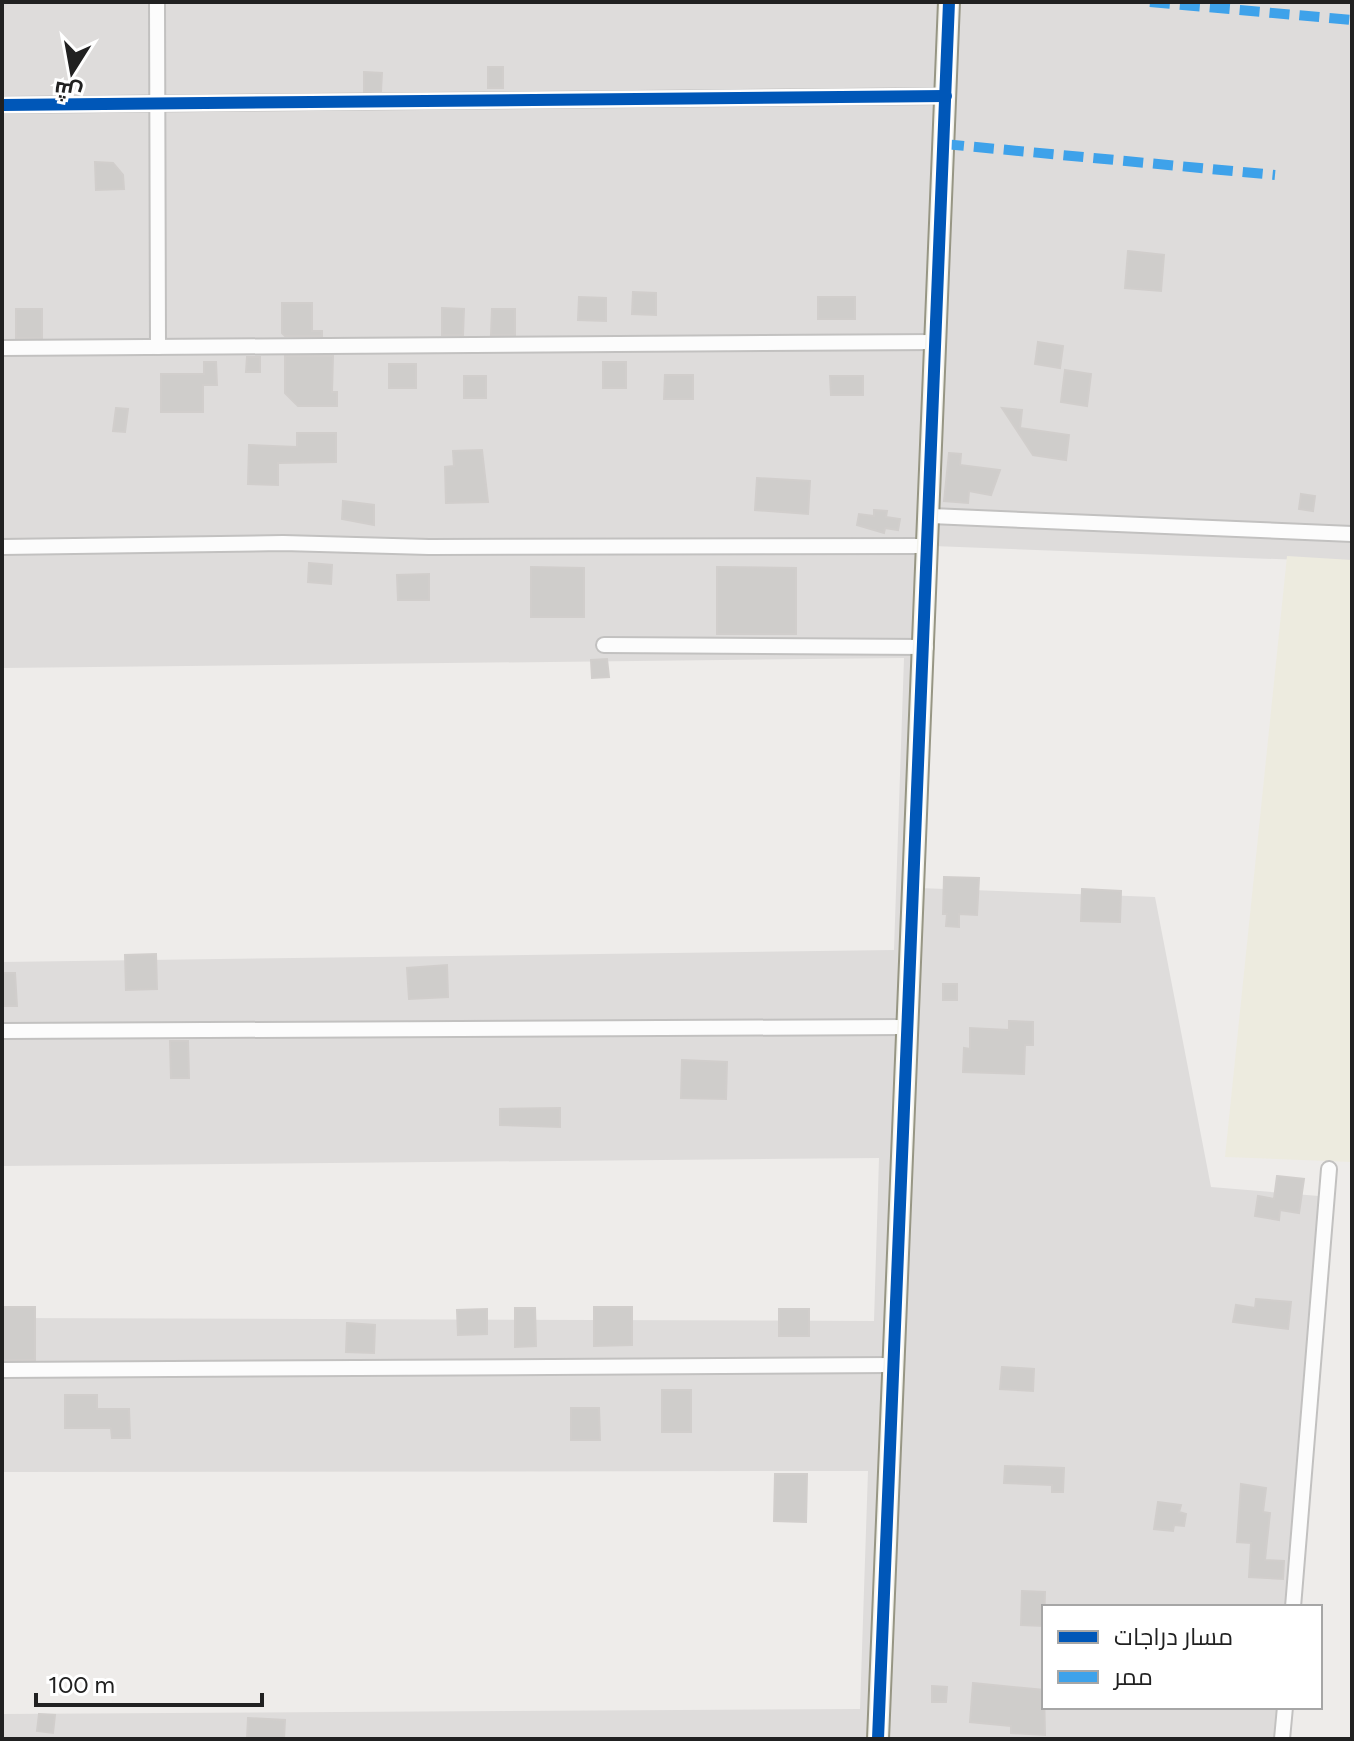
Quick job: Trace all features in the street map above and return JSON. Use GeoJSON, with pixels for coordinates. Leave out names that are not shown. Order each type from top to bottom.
{"type":"FeatureCollection","features":[{"type":"Feature","properties":{"kind":"street"},"geometry":{"type":"LineString","coordinates":[[157,2],[158,347]]}},
{"type":"Feature","properties":{"kind":"street"},"geometry":{"type":"LineString","coordinates":[[878,1739],[905,1027],[926,647],[949,2]]}},
{"type":"Feature","properties":{"kind":"street"},"geometry":{"type":"LineString","coordinates":[[2,105],[946,96]]}},
{"type":"Feature","properties":{"kind":"street"},"geometry":{"type":"LineString","coordinates":[[2,348],[937,342]]}},
{"type":"Feature","properties":{"kind":"street"},"geometry":{"type":"LineString","coordinates":[[931,516],[1352,534]]}},
{"type":"Feature","properties":{"kind":"street"},"geometry":{"type":"LineString","coordinates":[[2,547],[283,543],[429,547],[929,546]]}},
{"type":"Feature","properties":{"kind":"street"},"geometry":{"type":"LineString","coordinates":[[604,645],[926,647]]}},
{"type":"Feature","properties":{"kind":"street"},"geometry":{"type":"LineString","coordinates":[[2,1031],[905,1027]]}},
{"type":"Feature","properties":{"kind":"street"},"geometry":{"type":"LineString","coordinates":[[1293,1605],[1329,1169]]}},
{"type":"Feature","properties":{"kind":"street"},"geometry":{"type":"LineString","coordinates":[[2,1370],[893,1365]]}},
{"type":"Feature","properties":{"kind":"street"},"geometry":{"type":"LineString","coordinates":[[1282,1739],[1285,1709]]}},
{"type":"Feature","properties":{"kind":"shaded area"},"geometry":{"type":"Polygon","coordinates":[[[2,2],[1352,2],[1352,562],[933,546],[919,888],[1155,897],[1211,1187],[1331,1197],[1296,1605],[1042,1605],[1042,1709],[1288,1709],[1285,1739],[2,1739],[2,1714],[860,1709],[868,1471],[2,1472],[2,1318],[874,1321],[879,1158],[2,1166],[2,962],[894,950],[904,658],[2,668],[2,2]]]}},
{"type":"Feature","properties":{"kind":"shaded area"},"geometry":{"type":"Polygon","coordinates":[[[1287,556],[1352,560],[1352,1162],[1225,1157],[1287,556]]]}},
{"type":"Feature","properties":{"kind":"building"},"geometry":{"type":"Polygon","coordinates":[[[488,67],[503,67],[503,88],[488,88],[488,67]]]}},
{"type":"Feature","properties":{"kind":"building"},"geometry":{"type":"Polygon","coordinates":[[[364,72],[382,73],[381,91],[364,92],[364,72]]]}},
{"type":"Feature","properties":{"kind":"building"},"geometry":{"type":"Polygon","coordinates":[[[95,162],[113,163],[123,175],[124,189],[96,190],[95,162]]]}},
{"type":"Feature","properties":{"kind":"building"},"geometry":{"type":"Polygon","coordinates":[[[1128,251],[1164,255],[1161,291],[1125,288],[1128,251]]]}},
{"type":"Feature","properties":{"kind":"building"},"geometry":{"type":"Polygon","coordinates":[[[633,292],[656,293],[656,315],[632,314],[633,292]]]}},
{"type":"Feature","properties":{"kind":"building"},"geometry":{"type":"Polygon","coordinates":[[[579,297],[606,298],[606,321],[578,320],[579,297]]]}},
{"type":"Feature","properties":{"kind":"building"},"geometry":{"type":"Polygon","coordinates":[[[818,297],[855,297],[855,319],[818,319],[818,297]]]}},
{"type":"Feature","properties":{"kind":"building"},"geometry":{"type":"Polygon","coordinates":[[[282,303],[312,303],[312,331],[322,331],[322,336],[285,336],[282,333],[282,303]]]}},
{"type":"Feature","properties":{"kind":"building"},"geometry":{"type":"Polygon","coordinates":[[[442,308],[464,309],[463,335],[442,335],[442,308]]]}},
{"type":"Feature","properties":{"kind":"building"},"geometry":{"type":"Polygon","coordinates":[[[16,309],[42,309],[42,338],[16,338],[16,309]]]}},
{"type":"Feature","properties":{"kind":"building"},"geometry":{"type":"Polygon","coordinates":[[[492,309],[515,309],[515,335],[491,335],[492,309]]]}},
{"type":"Feature","properties":{"kind":"building"},"geometry":{"type":"Polygon","coordinates":[[[1038,342],[1063,346],[1060,368],[1035,364],[1038,342]]]}},
{"type":"Feature","properties":{"kind":"building"},"geometry":{"type":"Polygon","coordinates":[[[285,356],[333,356],[332,392],[337,392],[337,406],[298,406],[285,393],[285,356]]]}},
{"type":"Feature","properties":{"kind":"building"},"geometry":{"type":"Polygon","coordinates":[[[247,357],[260,357],[260,372],[246,372],[247,357]]]}},
{"type":"Feature","properties":{"kind":"building"},"geometry":{"type":"Polygon","coordinates":[[[204,362],[216,362],[217,385],[203,385],[203,412],[161,412],[161,374],[204,374],[204,362]]]}},
{"type":"Feature","properties":{"kind":"building"},"geometry":{"type":"Polygon","coordinates":[[[603,362],[626,362],[626,388],[603,388],[603,362]]]}},
{"type":"Feature","properties":{"kind":"building"},"geometry":{"type":"Polygon","coordinates":[[[389,364],[416,364],[416,388],[389,388],[389,364]]]}},
{"type":"Feature","properties":{"kind":"building"},"geometry":{"type":"Polygon","coordinates":[[[1065,370],[1091,374],[1087,406],[1061,402],[1065,370]]]}},
{"type":"Feature","properties":{"kind":"building"},"geometry":{"type":"Polygon","coordinates":[[[665,375],[693,375],[693,399],[664,399],[665,375]]]}},
{"type":"Feature","properties":{"kind":"building"},"geometry":{"type":"Polygon","coordinates":[[[464,376],[486,376],[486,398],[464,398],[464,376]]]}},
{"type":"Feature","properties":{"kind":"building"},"geometry":{"type":"Polygon","coordinates":[[[830,376],[863,376],[863,395],[831,395],[830,376]]]}},
{"type":"Feature","properties":{"kind":"building"},"geometry":{"type":"Polygon","coordinates":[[[116,408],[128,409],[125,432],[113,431],[116,408]]]}},
{"type":"Feature","properties":{"kind":"building"},"geometry":{"type":"Polygon","coordinates":[[[1002,408],[1022,410],[1020,428],[1069,435],[1066,460],[1033,455],[1002,408]]]}},
{"type":"Feature","properties":{"kind":"building"},"geometry":{"type":"Polygon","coordinates":[[[297,433],[336,433],[336,462],[278,463],[278,485],[248,484],[249,445],[297,447],[297,433]]]}},
{"type":"Feature","properties":{"kind":"building"},"geometry":{"type":"Polygon","coordinates":[[[482,450],[488,502],[446,503],[445,467],[454,466],[453,451],[482,450]]]}},
{"type":"Feature","properties":{"kind":"building"},"geometry":{"type":"Polygon","coordinates":[[[949,453],[961,454],[960,465],[1000,470],[991,495],[969,491],[968,503],[944,501],[949,453]]]}},
{"type":"Feature","properties":{"kind":"building"},"geometry":{"type":"Polygon","coordinates":[[[757,478],[810,481],[808,514],[755,510],[757,478]]]}},
{"type":"Feature","properties":{"kind":"building"},"geometry":{"type":"Polygon","coordinates":[[[1301,494],[1315,496],[1313,511],[1299,509],[1301,494]]]}},
{"type":"Feature","properties":{"kind":"building"},"geometry":{"type":"Polygon","coordinates":[[[343,501],[374,505],[374,525],[342,519],[343,501]]]}},
{"type":"Feature","properties":{"kind":"building"},"geometry":{"type":"Polygon","coordinates":[[[874,510],[887,511],[886,517],[900,519],[898,530],[885,528],[884,533],[857,525],[859,514],[874,516],[874,510]]]}},
{"type":"Feature","properties":{"kind":"building"},"geometry":{"type":"Polygon","coordinates":[[[309,563],[332,565],[331,584],[308,582],[309,563]]]}},
{"type":"Feature","properties":{"kind":"building"},"geometry":{"type":"Polygon","coordinates":[[[531,567],[584,568],[584,617],[531,617],[531,567]]]}},
{"type":"Feature","properties":{"kind":"building"},"geometry":{"type":"Polygon","coordinates":[[[717,567],[796,568],[796,634],[717,634],[717,567]]]}},
{"type":"Feature","properties":{"kind":"building"},"geometry":{"type":"Polygon","coordinates":[[[429,574],[429,600],[398,600],[397,575],[429,574]]]}},
{"type":"Feature","properties":{"kind":"building"},"geometry":{"type":"Polygon","coordinates":[[[607,659],[609,677],[592,678],[591,660],[607,659]]]}},
{"type":"Feature","properties":{"kind":"building"},"geometry":{"type":"Polygon","coordinates":[[[944,877],[979,878],[977,915],[959,914],[959,927],[946,926],[947,914],[943,914],[944,877]]]}},
{"type":"Feature","properties":{"kind":"building"},"geometry":{"type":"Polygon","coordinates":[[[1082,889],[1121,891],[1120,922],[1081,921],[1082,889]]]}},
{"type":"Feature","properties":{"kind":"building"},"geometry":{"type":"Polygon","coordinates":[[[156,954],[157,989],[126,990],[125,955],[156,954]]]}},
{"type":"Feature","properties":{"kind":"building"},"geometry":{"type":"Polygon","coordinates":[[[447,965],[448,997],[409,999],[407,968],[447,965]]]}},
{"type":"Feature","properties":{"kind":"building"},"geometry":{"type":"Polygon","coordinates":[[[2,973],[15,973],[17,1006],[2,1006],[2,973]]]}},
{"type":"Feature","properties":{"kind":"building"},"geometry":{"type":"Polygon","coordinates":[[[943,984],[957,984],[957,1000],[943,1000],[943,984]]]}},
{"type":"Feature","properties":{"kind":"building"},"geometry":{"type":"Polygon","coordinates":[[[1009,1021],[1033,1022],[1033,1045],[1025,1045],[1024,1074],[963,1072],[964,1048],[970,1049],[970,1028],[1009,1030],[1009,1021]]]}},
{"type":"Feature","properties":{"kind":"building"},"geometry":{"type":"Polygon","coordinates":[[[170,1041],[188,1041],[189,1078],[171,1078],[170,1041]]]}},
{"type":"Feature","properties":{"kind":"building"},"geometry":{"type":"Polygon","coordinates":[[[682,1060],[727,1062],[726,1099],[681,1098],[682,1060]]]}},
{"type":"Feature","properties":{"kind":"building"},"geometry":{"type":"Polygon","coordinates":[[[560,1108],[560,1127],[500,1125],[500,1109],[560,1108]]]}},
{"type":"Feature","properties":{"kind":"building"},"geometry":{"type":"Polygon","coordinates":[[[1277,1176],[1304,1179],[1299,1213],[1280,1210],[1279,1220],[1255,1216],[1258,1196],[1274,1199],[1277,1176]]]}},
{"type":"Feature","properties":{"kind":"building"},"geometry":{"type":"Polygon","coordinates":[[[1256,1299],[1291,1302],[1288,1329],[1233,1322],[1236,1305],[1255,1308],[1256,1299]]]}},
{"type":"Feature","properties":{"kind":"building"},"geometry":{"type":"Polygon","coordinates":[[[2,1307],[35,1307],[35,1360],[2,1360],[2,1307]]]}},
{"type":"Feature","properties":{"kind":"building"},"geometry":{"type":"Polygon","coordinates":[[[594,1307],[632,1307],[632,1345],[594,1346],[594,1307]]]}},
{"type":"Feature","properties":{"kind":"building"},"geometry":{"type":"Polygon","coordinates":[[[515,1308],[535,1308],[536,1346],[515,1347],[515,1308]]]}},
{"type":"Feature","properties":{"kind":"building"},"geometry":{"type":"Polygon","coordinates":[[[487,1309],[487,1334],[458,1335],[457,1310],[487,1309]]]}},
{"type":"Feature","properties":{"kind":"building"},"geometry":{"type":"Polygon","coordinates":[[[779,1309],[809,1309],[809,1336],[779,1336],[779,1309]]]}},
{"type":"Feature","properties":{"kind":"building"},"geometry":{"type":"Polygon","coordinates":[[[347,1323],[375,1325],[374,1353],[346,1352],[347,1323]]]}},
{"type":"Feature","properties":{"kind":"building"},"geometry":{"type":"Polygon","coordinates":[[[1002,1367],[1034,1369],[1033,1391],[1000,1389],[1002,1367]]]}},
{"type":"Feature","properties":{"kind":"building"},"geometry":{"type":"Polygon","coordinates":[[[662,1390],[691,1390],[691,1432],[662,1432],[662,1390]]]}},
{"type":"Feature","properties":{"kind":"building"},"geometry":{"type":"Polygon","coordinates":[[[65,1395],[97,1395],[97,1409],[129,1409],[130,1438],[112,1438],[111,1428],[65,1428],[65,1395]]]}},
{"type":"Feature","properties":{"kind":"building"},"geometry":{"type":"Polygon","coordinates":[[[571,1408],[599,1408],[600,1440],[571,1440],[571,1408]]]}},
{"type":"Feature","properties":{"kind":"building"},"geometry":{"type":"Polygon","coordinates":[[[1005,1466],[1064,1468],[1063,1492],[1052,1492],[1052,1485],[1004,1483],[1005,1466]]]}},
{"type":"Feature","properties":{"kind":"building"},"geometry":{"type":"Polygon","coordinates":[[[775,1474],[807,1474],[806,1522],[774,1521],[775,1474]]]}},
{"type":"Feature","properties":{"kind":"building"},"geometry":{"type":"Polygon","coordinates":[[[1241,1484],[1266,1488],[1263,1512],[1270,1513],[1265,1560],[1284,1561],[1283,1579],[1249,1577],[1251,1543],[1237,1542],[1241,1484]]]}},
{"type":"Feature","properties":{"kind":"building"},"geometry":{"type":"Polygon","coordinates":[[[1158,1502],[1181,1505],[1179,1512],[1186,1514],[1184,1526],[1174,1525],[1173,1531],[1154,1529],[1158,1502]]]}},
{"type":"Feature","properties":{"kind":"building"},"geometry":{"type":"Polygon","coordinates":[[[1022,1591],[1045,1592],[1042,1626],[1021,1625],[1022,1591]]]}},
{"type":"Feature","properties":{"kind":"building"},"geometry":{"type":"Polygon","coordinates":[[[973,1683],[1042,1690],[1045,1735],[1011,1733],[1011,1726],[970,1722],[973,1683]]]}},
{"type":"Feature","properties":{"kind":"building"},"geometry":{"type":"Polygon","coordinates":[[[932,1686],[947,1687],[946,1702],[932,1702],[932,1686]]]}},
{"type":"Feature","properties":{"kind":"building"},"geometry":{"type":"Polygon","coordinates":[[[39,1714],[55,1715],[53,1733],[37,1731],[39,1714]]]}},
{"type":"Feature","properties":{"kind":"building"},"geometry":{"type":"Polygon","coordinates":[[[248,1718],[285,1720],[284,1739],[247,1739],[248,1718]]]}},
{"type":"Feature","properties":{"kind":"marked path"},"geometry":{"type":"LineString","coordinates":[[1150,2],[1352,20]]}},
{"type":"Feature","properties":{"kind":"marked path"},"geometry":{"type":"LineString","coordinates":[[944,144],[1275,175]]}},
{"type":"Feature","properties":{"kind":"cycle path"},"geometry":{"type":"LineString","coordinates":[[878,1739],[949,2]]}},
{"type":"Feature","properties":{"kind":"cycle path"},"geometry":{"type":"LineString","coordinates":[[2,105],[946,96]]}}]}
